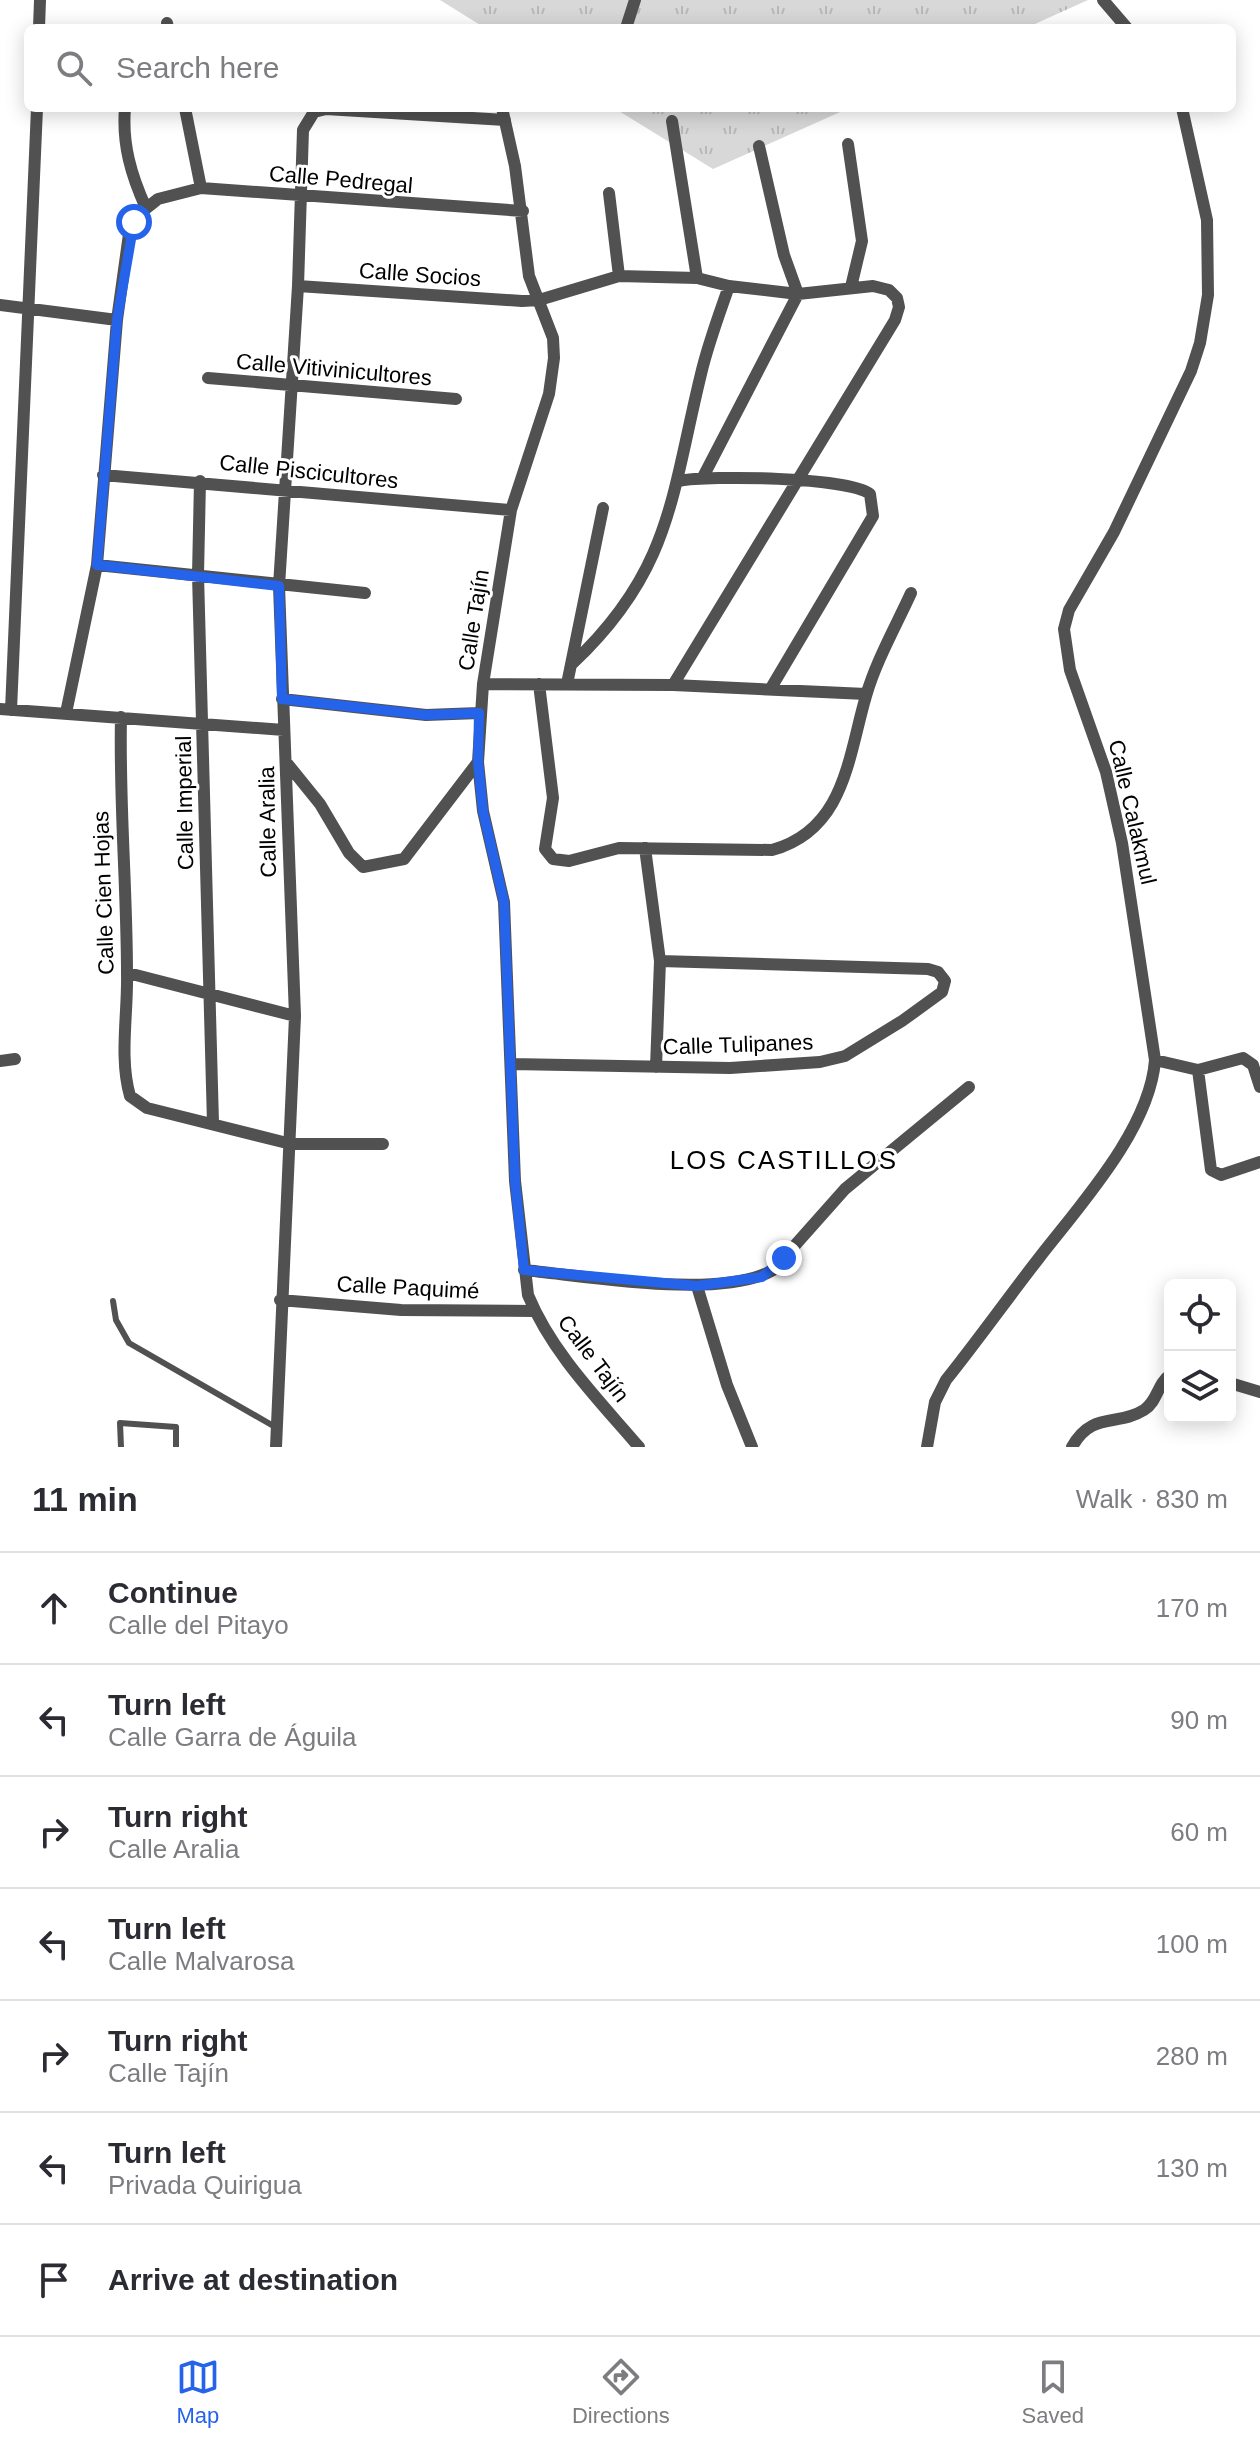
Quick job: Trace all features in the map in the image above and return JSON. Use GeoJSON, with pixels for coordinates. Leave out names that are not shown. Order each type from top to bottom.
{"type":"FeatureCollection","features":[{"type":"Feature","properties":{"kind":"street"},"geometry":{"type":"LineString","coordinates":[[39,24],[40,0]]}},
{"type":"Feature","properties":{"kind":"street"},"geometry":{"type":"LineString","coordinates":[[627,24],[635,0]]}},
{"type":"Feature","properties":{"kind":"street"},"geometry":{"type":"LineString","coordinates":[[1103,0],[1124,24]]}},
{"type":"Feature","properties":{"kind":"street"},"geometry":{"type":"LineString","coordinates":[[37,112],[31,310],[6,709],[284,730]]}},
{"type":"Feature","properties":{"kind":"street"},"geometry":{"type":"LineString","coordinates":[[66,713],[97,565],[117,320],[129,234],[146,208],[127,155],[125,112]]}},
{"type":"Feature","properties":{"kind":"street"},"geometry":{"type":"LineString","coordinates":[[186,112],[201,188]]}},
{"type":"Feature","properties":{"kind":"street","name":"Calle Aralia"},"geometry":{"type":"LineString","coordinates":[[276,1447],[279,1430],[280,1300],[291,1144],[295,1016],[288,903],[279,586],[282,490],[298,286],[303,130],[310,116],[317,112]]}},
{"type":"Feature","properties":{"kind":"street","name":"Calle Aralia"},"geometry":{"type":"LineString","coordinates":[[412,112],[503,114]]}},
{"type":"Feature","properties":{"kind":"street","name":"Calle Calakmul"},"geometry":{"type":"LineString","coordinates":[[927,1447],[935,1402],[946,1380],[1110,1163],[1154,1080],[1155,1060],[1122,843],[1103,760],[1070,670],[1064,629],[1069,610],[1114,532],[1191,371],[1200,343],[1208,295],[1207,220],[1183,112]]}},
{"type":"Feature","properties":{"kind":"street","name":"Calle Tajín"},"geometry":{"type":"LineString","coordinates":[[503,114],[523,211],[526,260],[553,338],[553,377],[511,510],[479,713],[478,762],[483,811],[504,902],[515,1181],[524,1270],[535,1311],[559,1352],[639,1447]]}},
{"type":"Feature","properties":{"kind":"street"},"geometry":{"type":"LineString","coordinates":[[672,121],[697,278]]}},
{"type":"Feature","properties":{"kind":"street"},"geometry":{"type":"LineString","coordinates":[[848,144],[862,241],[851,287]]}},
{"type":"Feature","properties":{"kind":"street"},"geometry":{"type":"LineString","coordinates":[[703,477],[798,294],[784,255],[759,146]]}},
{"type":"Feature","properties":{"kind":"street","name":"Calle Pedregal"},"geometry":{"type":"LineString","coordinates":[[146,208],[158,199],[201,188],[523,211]]}},
{"type":"Feature","properties":{"kind":"street"},"geometry":{"type":"LineString","coordinates":[[609,193],[619,276]]}},
{"type":"Feature","properties":{"kind":"street"},"geometry":{"type":"LineString","coordinates":[[539,300],[619,276],[697,278],[729,286],[798,294],[851,287],[889,290],[899,307],[673,685]]}},
{"type":"Feature","properties":{"kind":"street","name":"Calle Socios"},"geometry":{"type":"LineString","coordinates":[[298,286],[539,300]]}},
{"type":"Feature","properties":{"kind":"street"},"geometry":{"type":"LineString","coordinates":[[572,664],[600,637],[647,572],[679,481],[701,372],[729,286]]}},
{"type":"Feature","properties":{"kind":"street"},"geometry":{"type":"LineString","coordinates":[[0,305],[117,320]]}},
{"type":"Feature","properties":{"kind":"street","name":"Calle Vitivinicultores"},"geometry":{"type":"LineString","coordinates":[[208,378],[456,399]]}},
{"type":"Feature","properties":{"kind":"street","name":"Calle Piscicultores"},"geometry":{"type":"LineString","coordinates":[[103,475],[511,510]]}},
{"type":"Feature","properties":{"kind":"street"},"geometry":{"type":"LineString","coordinates":[[679,481],[703,477],[795,481],[859,487],[870,494],[873,516],[771,688]]}},
{"type":"Feature","properties":{"kind":"street","name":"Calle Imperial"},"geometry":{"type":"LineString","coordinates":[[200,481],[198,575],[213,1123]]}},
{"type":"Feature","properties":{"kind":"street"},"geometry":{"type":"LineString","coordinates":[[567,684],[603,508]]}},
{"type":"Feature","properties":{"kind":"street"},"geometry":{"type":"LineString","coordinates":[[97,565],[365,593]]}},
{"type":"Feature","properties":{"kind":"street"},"geometry":{"type":"LineString","coordinates":[[539,684],[553,798],[551,824],[545,841],[548,855],[558,861],[569,861],[597,851],[645,848],[772,850],[791,844],[807,834],[820,823],[834,800],[856,745],[866,694],[911,593]]}},
{"type":"Feature","properties":{"kind":"street"},"geometry":{"type":"LineString","coordinates":[[483,684],[673,685],[866,694]]}},
{"type":"Feature","properties":{"kind":"street"},"geometry":{"type":"LineString","coordinates":[[282,699],[426,715],[479,713]]}},
{"type":"Feature","properties":{"kind":"street","name":"Calle Cien Hojas"},"geometry":{"type":"LineString","coordinates":[[121,717],[119,799],[128,973],[125,1068],[130,1096],[138,1103],[213,1123]]}},
{"type":"Feature","properties":{"kind":"street"},"geometry":{"type":"LineString","coordinates":[[286,762],[320,804],[349,853],[363,867],[404,859],[478,762]]}},
{"type":"Feature","properties":{"kind":"street"},"geometry":{"type":"LineString","coordinates":[[645,848],[660,961],[656,1067]]}},
{"type":"Feature","properties":{"kind":"street","name":"Calle Tulipanes"},"geometry":{"type":"LineString","coordinates":[[511,1064],[792,1066],[832,1060],[902,1021],[944,987],[943,977],[928,969],[660,961]]}},
{"type":"Feature","properties":{"kind":"street"},"geometry":{"type":"LineString","coordinates":[[128,973],[295,1016]]}},
{"type":"Feature","properties":{"kind":"street"},"geometry":{"type":"LineString","coordinates":[[1155,1060],[1198,1070],[1243,1058],[1253,1065],[1260,1087]]}},
{"type":"Feature","properties":{"kind":"street"},"geometry":{"type":"LineString","coordinates":[[0,1061],[15,1059]]}},
{"type":"Feature","properties":{"kind":"street"},"geometry":{"type":"LineString","coordinates":[[1198,1070],[1211,1170],[1221,1175],[1260,1162]]}},
{"type":"Feature","properties":{"kind":"street"},"geometry":{"type":"LineString","coordinates":[[524,1270],[697,1286],[736,1283],[773,1270],[845,1189],[969,1087]]}},
{"type":"Feature","properties":{"kind":"street"},"geometry":{"type":"LineString","coordinates":[[213,1123],[291,1144],[383,1144]]}},
{"type":"Feature","properties":{"kind":"street"},"geometry":{"type":"LineString","coordinates":[[697,1286],[727,1385],[752,1447]]}},
{"type":"Feature","properties":{"kind":"street","name":"Calle Paquimé"},"geometry":{"type":"LineString","coordinates":[[280,1300],[401,1310],[535,1311]]}},
{"type":"Feature","properties":{"kind":"street"},"geometry":{"type":"LineString","coordinates":[[1088,1447],[1075,1441],[1097,1422],[1141,1413],[1153,1403],[1164,1379]]}},
{"type":"Feature","properties":{"kind":"street"},"geometry":{"type":"LineString","coordinates":[[1236,1385],[1260,1392]]}},
{"type":"Feature","properties":{"kind":"lane"},"geometry":{"type":"LineString","coordinates":[[113,1301],[116,1320],[129,1343],[279,1430]]}},
{"type":"Feature","properties":{"kind":"lane"},"geometry":{"type":"LineString","coordinates":[[121,1447],[120,1423],[176,1427],[176,1447]]}},
{"type":"Feature","properties":{"kind":"green space"},"geometry":{"type":"Polygon","coordinates":[[[440,0],[1088,0],[1035,24],[479,24],[440,0]]]}},
{"type":"Feature","properties":{"kind":"green space"},"geometry":{"type":"Polygon","coordinates":[[[620,112],[840,112],[713,169],[620,112]]]}},
{"type":"Feature","properties":{"kind":"district","name":"LOS CASTILLOS"},"geometry":{"type":"Point","coordinates":[784,1160]}},
{"type":"Feature","properties":{"kind":"route"},"geometry":{"type":"LineString","coordinates":[[134,222],[129,234],[117,320],[97,565],[279,586],[282,699],[446,717],[479,713],[478,762],[483,811],[504,902],[515,1181],[524,1270],[697,1286],[762,1277],[784,1258]]}}]}
